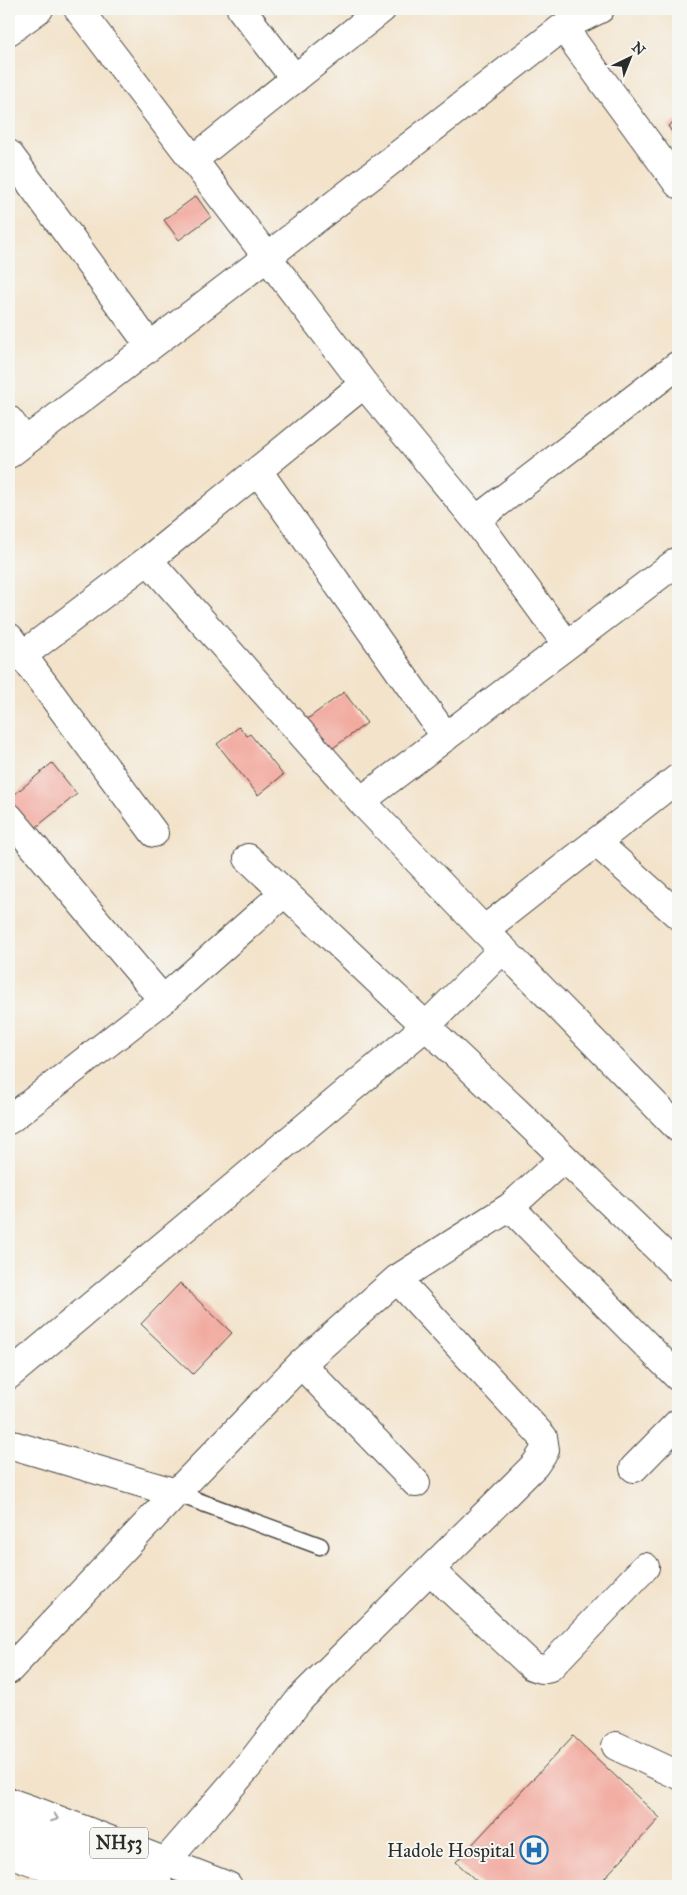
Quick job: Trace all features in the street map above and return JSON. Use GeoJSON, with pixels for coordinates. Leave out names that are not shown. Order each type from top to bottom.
{"type":"FeatureCollection","features":[{"type":"Feature","properties":{"kind":"main road"},"geometry":{"type":"LineString","coordinates":[[9,31],[39,9]]}},
{"type":"Feature","properties":{"kind":"main road"},"geometry":{"type":"LineString","coordinates":[[78,9],[364,384],[476,520],[567,645]]}},
{"type":"Feature","properties":{"kind":"main road"},"geometry":{"type":"LineString","coordinates":[[241,9],[294,79]]}},
{"type":"Feature","properties":{"kind":"main road"},"geometry":{"type":"LineString","coordinates":[[193,160],[382,9]]}},
{"type":"Feature","properties":{"kind":"main road"},"geometry":{"type":"LineString","coordinates":[[9,420],[17,448],[563,27],[600,9]]}},
{"type":"Feature","properties":{"kind":"main road"},"geometry":{"type":"LineString","coordinates":[[563,27],[678,184]]}},
{"type":"Feature","properties":{"kind":"main road"},"geometry":{"type":"LineString","coordinates":[[9,154],[150,346]]}},
{"type":"Feature","properties":{"kind":"main road"},"geometry":{"type":"LineString","coordinates":[[476,520],[678,365]]}},
{"type":"Feature","properties":{"kind":"main road"},"geometry":{"type":"LineString","coordinates":[[154,833],[16,646],[148,560],[364,384]]}},
{"type":"Feature","properties":{"kind":"main road"},"geometry":{"type":"LineString","coordinates":[[258,471],[446,737]]}},
{"type":"Feature","properties":{"kind":"main road"},"geometry":{"type":"LineString","coordinates":[[148,560],[362,801],[484,930],[678,1128]]}},
{"type":"Feature","properties":{"kind":"main road"},"geometry":{"type":"LineString","coordinates":[[362,801],[678,561]]}},
{"type":"Feature","properties":{"kind":"main road"},"geometry":{"type":"LineString","coordinates":[[484,930],[678,778]]}},
{"type":"Feature","properties":{"kind":"main road"},"geometry":{"type":"LineString","coordinates":[[9,817],[163,1000]]}},
{"type":"Feature","properties":{"kind":"main road"},"geometry":{"type":"LineString","coordinates":[[596,842],[678,915]]}},
{"type":"Feature","properties":{"kind":"main road"},"geometry":{"type":"LineString","coordinates":[[248,858],[678,1268]]}},
{"type":"Feature","properties":{"kind":"main road"},"geometry":{"type":"LineString","coordinates":[[9,1120],[163,1000],[285,892]]}},
{"type":"Feature","properties":{"kind":"main road"},"geometry":{"type":"LineString","coordinates":[[9,1375],[426,1026],[503,949]]}},
{"type":"Feature","properties":{"kind":"main road"},"geometry":{"type":"LineString","coordinates":[[9,1670],[301,1364],[397,1279],[510,1207],[564,1158]]}},
{"type":"Feature","properties":{"kind":"main road"},"geometry":{"type":"LineString","coordinates":[[510,1207],[678,1376]]}},
{"type":"Feature","properties":{"kind":"main road"},"geometry":{"type":"LineString","coordinates":[[9,1826],[163,1874],[300,1700],[535,1465],[545,1450],[543,1437],[397,1279]]}},
{"type":"Feature","properties":{"kind":"main road"},"geometry":{"type":"LineString","coordinates":[[301,1364],[416,1483]]}},
{"type":"Feature","properties":{"kind":"main road"},"geometry":{"type":"LineString","coordinates":[[634,1468],[678,1423]]}},
{"type":"Feature","properties":{"kind":"main road"},"geometry":{"type":"LineString","coordinates":[[9,1444],[176,1493]]}},
{"type":"Feature","properties":{"kind":"main road"},"geometry":{"type":"LineString","coordinates":[[430,1570],[532,1666],[541,1669],[550,1667],[645,1567]]}},
{"type":"Feature","properties":{"kind":"main road"},"geometry":{"type":"LineString","coordinates":[[616,1746],[678,1775]]}},
{"type":"Feature","properties":{"kind":"main road","name":"NH53"},"geometry":{"type":"LineString","coordinates":[[9,1802],[43,1814],[163,1874],[228,1886]]}},
{"type":"Feature","properties":{"kind":"main road","name":"NH53"},"geometry":{"type":"LineString","coordinates":[[9,1853],[101,1886]]}},
{"type":"Feature","properties":{"kind":"lane"},"geometry":{"type":"LineString","coordinates":[[176,1493],[320,1546]]}},
{"type":"Feature","properties":{"kind":"building"},"geometry":{"type":"Polygon","coordinates":[[[678,119],[678,141],[668,126],[678,119]]]}},
{"type":"Feature","properties":{"kind":"building"},"geometry":{"type":"Polygon","coordinates":[[[196,196],[211,217],[179,240],[164,220],[196,196]]]}},
{"type":"Feature","properties":{"kind":"building"},"geometry":{"type":"Polygon","coordinates":[[[344,692],[367,723],[329,751],[306,720],[344,692]]]}},
{"type":"Feature","properties":{"kind":"building"},"geometry":{"type":"Polygon","coordinates":[[[239,727],[247,736],[250,734],[283,775],[258,795],[217,744],[239,727]]]}},
{"type":"Feature","properties":{"kind":"building"},"geometry":{"type":"Polygon","coordinates":[[[52,763],[77,794],[34,829],[9,799],[52,763]]]}},
{"type":"Feature","properties":{"kind":"building"},"geometry":{"type":"Polygon","coordinates":[[[180,1283],[232,1333],[193,1374],[141,1324],[180,1283]]]}},
{"type":"Feature","properties":{"kind":"building"},"geometry":{"type":"Polygon","coordinates":[[[573,1736],[660,1818],[597,1886],[482,1886],[456,1862],[573,1736]]]}},
{"type":"Feature","properties":{"kind":"place","name":"Hadole Hospital"},"geometry":{"type":"Point","coordinates":[534,1850]}}]}
